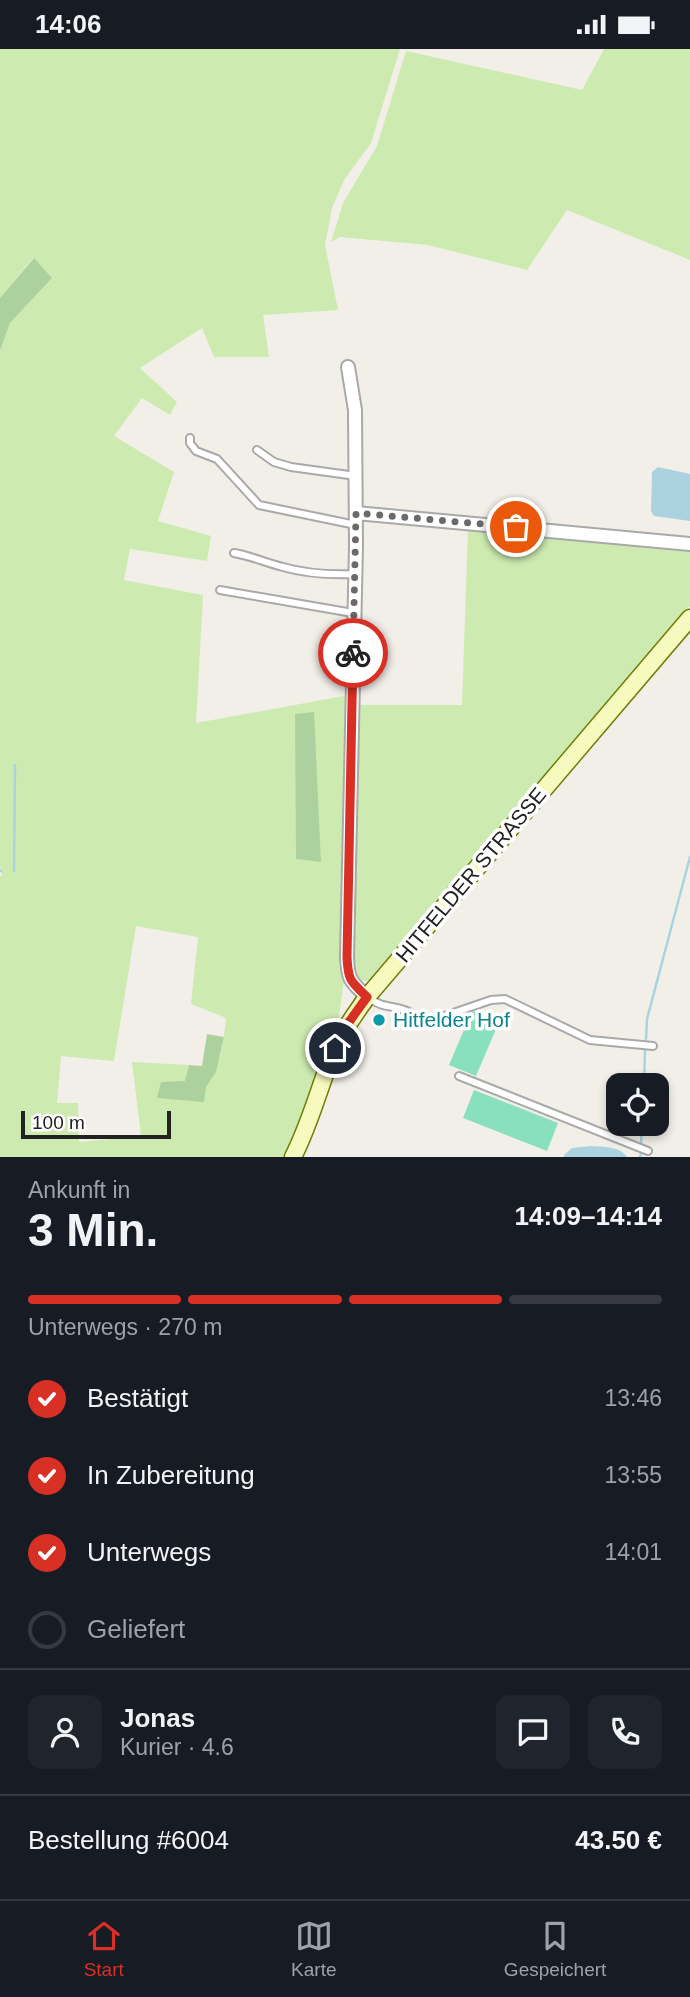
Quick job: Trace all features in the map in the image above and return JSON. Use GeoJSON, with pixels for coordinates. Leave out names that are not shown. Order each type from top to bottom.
{"type":"FeatureCollection","features":[{"type":"Feature","properties":{"kind":"main road","name":"HITFELDER STRASSE"},"geometry":{"type":"LineString","coordinates":[[293,1157],[308,1124],[335,1048],[367,997],[690,618]]}},
{"type":"Feature","properties":{"kind":"street"},"geometry":{"type":"LineString","coordinates":[[348,367],[355,410],[356,519],[347,957],[348,975],[367,997]]}},
{"type":"Feature","properties":{"kind":"street"},"geometry":{"type":"LineString","coordinates":[[356,519],[690,544]]}},
{"type":"Feature","properties":{"kind":"lane"},"geometry":{"type":"LineString","coordinates":[[190,437],[190,443],[196,451],[217,459],[260,505],[356,519]]}},
{"type":"Feature","properties":{"kind":"lane"},"geometry":{"type":"LineString","coordinates":[[257,450],[274,462],[291,467],[356,476]]}},
{"type":"Feature","properties":{"kind":"lane"},"geometry":{"type":"LineString","coordinates":[[234,553],[279,567],[315,574],[355,574]]}},
{"type":"Feature","properties":{"kind":"lane"},"geometry":{"type":"LineString","coordinates":[[220,590],[353,613]]}},
{"type":"Feature","properties":{"kind":"lane"},"geometry":{"type":"LineString","coordinates":[[367,997],[380,1006],[409,1012],[424,1023],[491,1000],[505,999],[590,1040],[653,1046]]}},
{"type":"Feature","properties":{"kind":"lane"},"geometry":{"type":"LineString","coordinates":[[459,1076],[648,1151]]}},
{"type":"Feature","properties":{"kind":"green space"},"geometry":{"type":"Polygon","coordinates":[[[0,49],[400,49],[371,143],[344,180],[332,208],[325,245],[338,310],[263,315],[269,357],[214,357],[202,328],[140,368],[177,402],[170,415],[142,398],[114,436],[174,472],[158,521],[211,536],[207,561],[130,549],[124,580],[203,595],[196,723],[349,695],[344,979],[339,1017],[285,1157],[0,1157],[0,351],[10,323],[52,278],[33,258],[0,298],[0,49]],[[136,926],[114,1061],[61,1056],[57,1103],[78,1103],[79,1142],[141,1136],[132,1062],[189,1065],[186,1081],[206,1087],[211,1079],[220,1054],[226,1018],[191,1004],[198,937],[136,926]]]}},
{"type":"Feature","properties":{"kind":"green space"},"geometry":{"type":"Polygon","coordinates":[[[604,49],[690,49],[690,260],[567,210],[527,270],[428,245],[340,237],[331,242],[343,203],[377,146],[406,51],[582,90],[604,49]]]}},
{"type":"Feature","properties":{"kind":"green space"},"geometry":{"type":"Polygon","coordinates":[[[34,258],[52,278],[10,323],[0,351],[0,298],[34,258]]]}},
{"type":"Feature","properties":{"kind":"green space"},"geometry":{"type":"Polygon","coordinates":[[[468,527],[690,548],[690,606],[369,982],[355,978],[352,968],[356,705],[462,705],[468,527]]]}},
{"type":"Feature","properties":{"kind":"green space"},"geometry":{"type":"Polygon","coordinates":[[[314,712],[321,862],[296,859],[295,714],[314,712]]]}},
{"type":"Feature","properties":{"kind":"green space"},"geometry":{"type":"Polygon","coordinates":[[[472,1011],[499,1022],[476,1076],[449,1065],[472,1011]]]}},
{"type":"Feature","properties":{"kind":"green space"},"geometry":{"type":"Polygon","coordinates":[[[207,1034],[224,1037],[216,1072],[206,1087],[204,1102],[157,1098],[161,1082],[185,1081],[189,1065],[202,1066],[207,1034]]]}},
{"type":"Feature","properties":{"kind":"green space"},"geometry":{"type":"Polygon","coordinates":[[[474,1090],[558,1123],[547,1151],[463,1118],[474,1090]]]}},
{"type":"Feature","properties":{"kind":"water"},"geometry":{"type":"Polygon","coordinates":[[[658,467],[690,474],[690,521],[654,516],[651,511],[652,472],[658,467]]]}},
{"type":"Feature","properties":{"kind":"water"},"geometry":{"type":"Polygon","coordinates":[[[591,1146],[616,1149],[627,1157],[564,1157],[572,1148],[591,1146]]]}},
{"type":"Feature","properties":{"kind":"waterway"},"geometry":{"type":"LineString","coordinates":[[14,871],[15,765]]}},
{"type":"Feature","properties":{"kind":"waterway"},"geometry":{"type":"LineString","coordinates":[[646,1039],[647,1019],[690,857]]}},
{"type":"Feature","properties":{"kind":"waterway"},"geometry":{"type":"LineString","coordinates":[[644,1073],[645,1051]]}},
{"type":"Feature","properties":{"kind":"waterway"},"geometry":{"type":"LineString","coordinates":[[641,1136],[641,1144]]}},
{"type":"Feature","properties":{"kind":"waterway"},"geometry":{"type":"LineString","coordinates":[[640,1157],[641,1153]]}},
{"type":"Feature","properties":{"kind":"way so far"},"geometry":{"type":"LineString","coordinates":[[353,653],[356,513],[516,527]]}},
{"type":"Feature","properties":{"kind":"place","name":"Hitfelder Hof"},"geometry":{"type":"Point","coordinates":[379,1020]}},
{"type":"Feature","properties":{"kind":"route"},"geometry":{"type":"LineString","coordinates":[[335,1048],[367,997],[348,975],[347,957],[353,653]]}}]}
